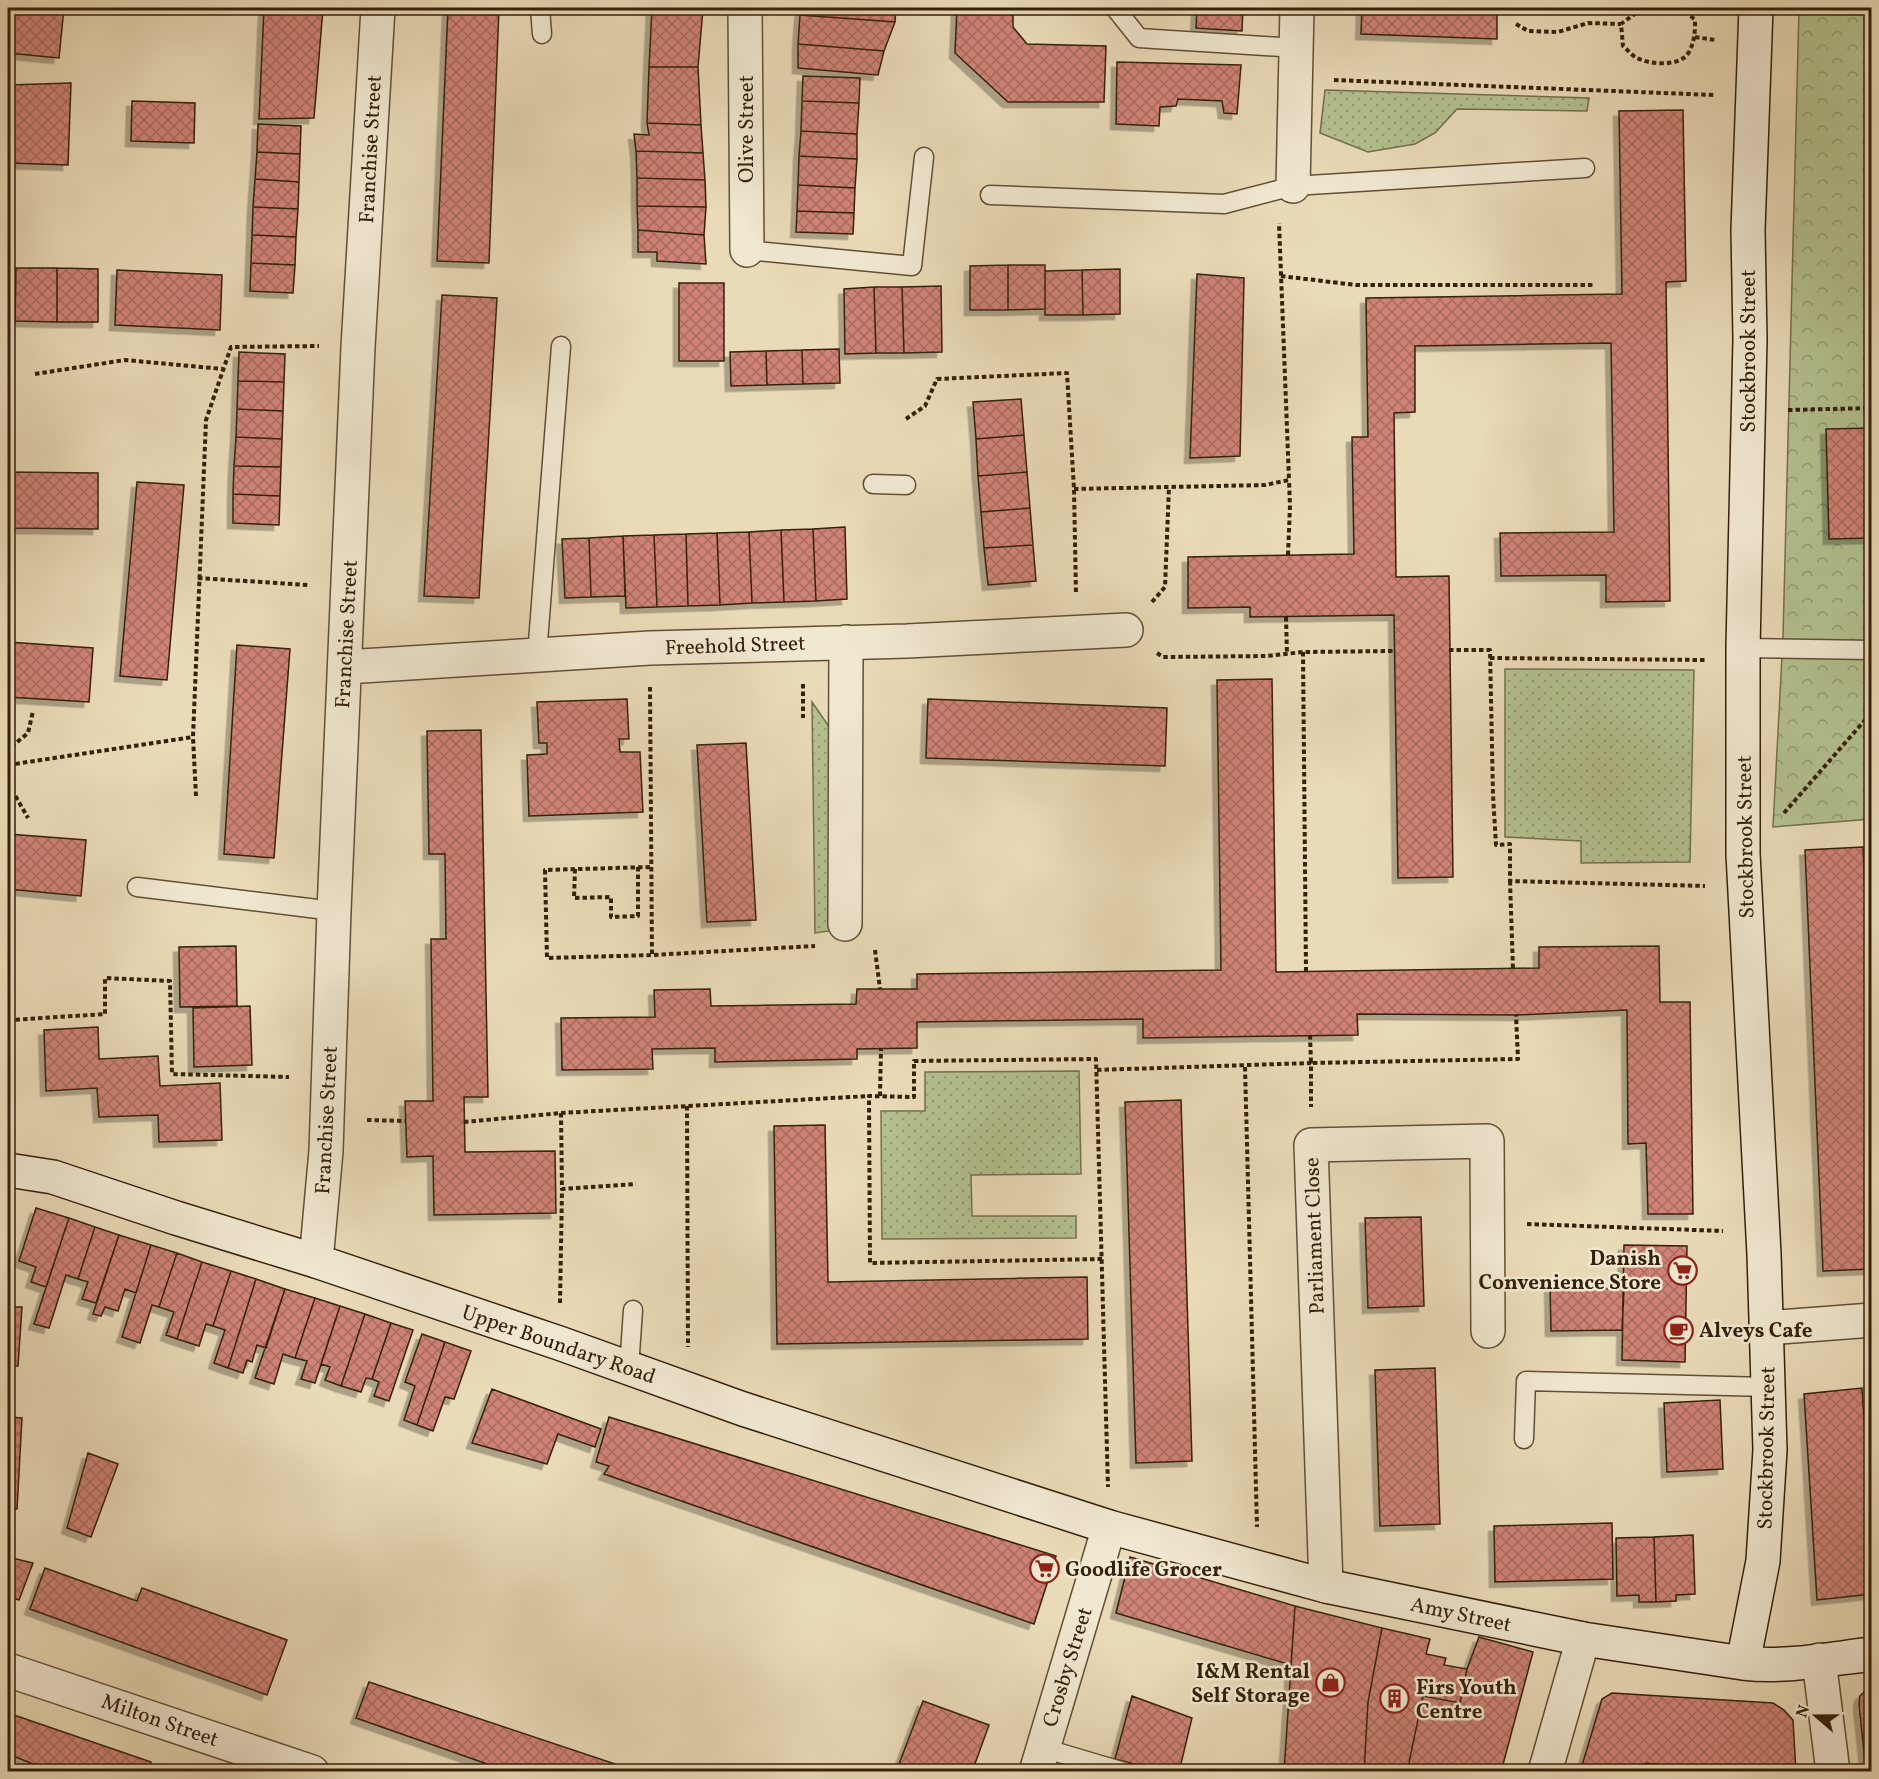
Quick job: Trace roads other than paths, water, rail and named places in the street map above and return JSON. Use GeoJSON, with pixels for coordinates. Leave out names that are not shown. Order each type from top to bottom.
{"type":"FeatureCollection","features":[{"type":"Feature","properties":{"kind":"street","name":"Franchise Street"},"geometry":{"type":"LineString","coordinates":[[316,1261],[326,1151],[358,347],[378,8]]}},
{"type":"Feature","properties":{"kind":"street","name":"Olive Street"},"geometry":{"type":"LineString","coordinates":[[744,8],[747,250]]}},
{"type":"Feature","properties":{"kind":"street"},"geometry":{"type":"LineString","coordinates":[[1285,187],[1297,8]]}},
{"type":"Feature","properties":{"kind":"street","name":"Stockbrook Street"},"geometry":{"type":"LineString","coordinates":[[1743,1663],[1763,1561],[1770,1450],[1763,1232],[1743,854],[1743,655],[1750,339],[1748,230],[1756,8]]}},
{"type":"Feature","properties":{"kind":"street","name":"Freehold Street"},"geometry":{"type":"LineString","coordinates":[[345,667],[650,648],[1126,630]]}},
{"type":"Feature","properties":{"kind":"street"},"geometry":{"type":"LineString","coordinates":[[845,924],[846,642]]}},
{"type":"Feature","properties":{"kind":"street","name":"Parliament Close"},"geometry":{"type":"LineString","coordinates":[[1326,1586],[1311,1145],[1487,1141],[1488,1331]]}},
{"type":"Feature","properties":{"kind":"street","name":"Upper Boundary Road"},"geometry":{"type":"LineString","coordinates":[[8,1170],[53,1177],[316,1261],[688,1389],[1109,1527]]}},
{"type":"Feature","properties":{"kind":"street"},"geometry":{"type":"LineString","coordinates":[[1767,1328],[1872,1320]]}},
{"type":"Feature","properties":{"kind":"street","name":"Amy Street"},"geometry":{"type":"LineString","coordinates":[[1109,1527],[1326,1586],[1583,1639],[1764,1666],[1872,1654]]}},
{"type":"Feature","properties":{"kind":"street","name":"Crosby Street"},"geometry":{"type":"LineString","coordinates":[[1039,1760],[1109,1527]]}},
{"type":"Feature","properties":{"kind":"street"},"geometry":{"type":"LineString","coordinates":[[1545,1772],[1583,1639]]}},
{"type":"Feature","properties":{"kind":"street"},"geometry":{"type":"LineString","coordinates":[[1819,1660],[1833,1772]]}},
{"type":"Feature","properties":{"kind":"street","name":"Milton Street"},"geometry":{"type":"LineString","coordinates":[[8,1670],[312,1772]]}},
{"type":"Feature","properties":{"kind":"lane"},"geometry":{"type":"LineString","coordinates":[[540,8],[542,34]]}},
{"type":"Feature","properties":{"kind":"lane"},"geometry":{"type":"LineString","coordinates":[[1115,8],[1139,38],[1295,63]]}},
{"type":"Feature","properties":{"kind":"lane"},"geometry":{"type":"LineString","coordinates":[[747,250],[912,266],[924,157]]}},
{"type":"Feature","properties":{"kind":"lane"},"geometry":{"type":"LineString","coordinates":[[990,195],[1224,204],[1285,187],[1585,168]]}},
{"type":"Feature","properties":{"kind":"lane"},"geometry":{"type":"LineString","coordinates":[[537,655],[561,346]]}},
{"type":"Feature","properties":{"kind":"lane"},"geometry":{"type":"LineString","coordinates":[[873,484],[906,485]]}},
{"type":"Feature","properties":{"kind":"lane"},"geometry":{"type":"LineString","coordinates":[[1743,655],[1872,650]]}},
{"type":"Feature","properties":{"kind":"lane"},"geometry":{"type":"LineString","coordinates":[[137,887],[334,910]]}},
{"type":"Feature","properties":{"kind":"lane"},"geometry":{"type":"LineString","coordinates":[[629,1368],[633,1310]]}},
{"type":"Feature","properties":{"kind":"lane"},"geometry":{"type":"LineString","coordinates":[[1524,1439],[1526,1381],[1768,1387]]}},
{"type":"Feature","properties":{"kind":"lane"},"geometry":{"type":"LineString","coordinates":[[1039,1760],[1124,1772]]}},
{"type":"Feature","properties":{"kind":"place","name":"Danish Convenience Store"},"geometry":{"type":"Point","coordinates":[1682,1270]}},
{"type":"Feature","properties":{"kind":"place","name":"Alveys Cafe"},"geometry":{"type":"Point","coordinates":[1678,1330]}},
{"type":"Feature","properties":{"kind":"place","name":"Goodlife Grocer"},"geometry":{"type":"Point","coordinates":[1044,1569]}},
{"type":"Feature","properties":{"kind":"place","name":"I&M Rental Self Storage"},"geometry":{"type":"Point","coordinates":[1331,1683]}},
{"type":"Feature","properties":{"kind":"place","name":"Firs Youth Centre"},"geometry":{"type":"Point","coordinates":[1395,1699]}}]}
